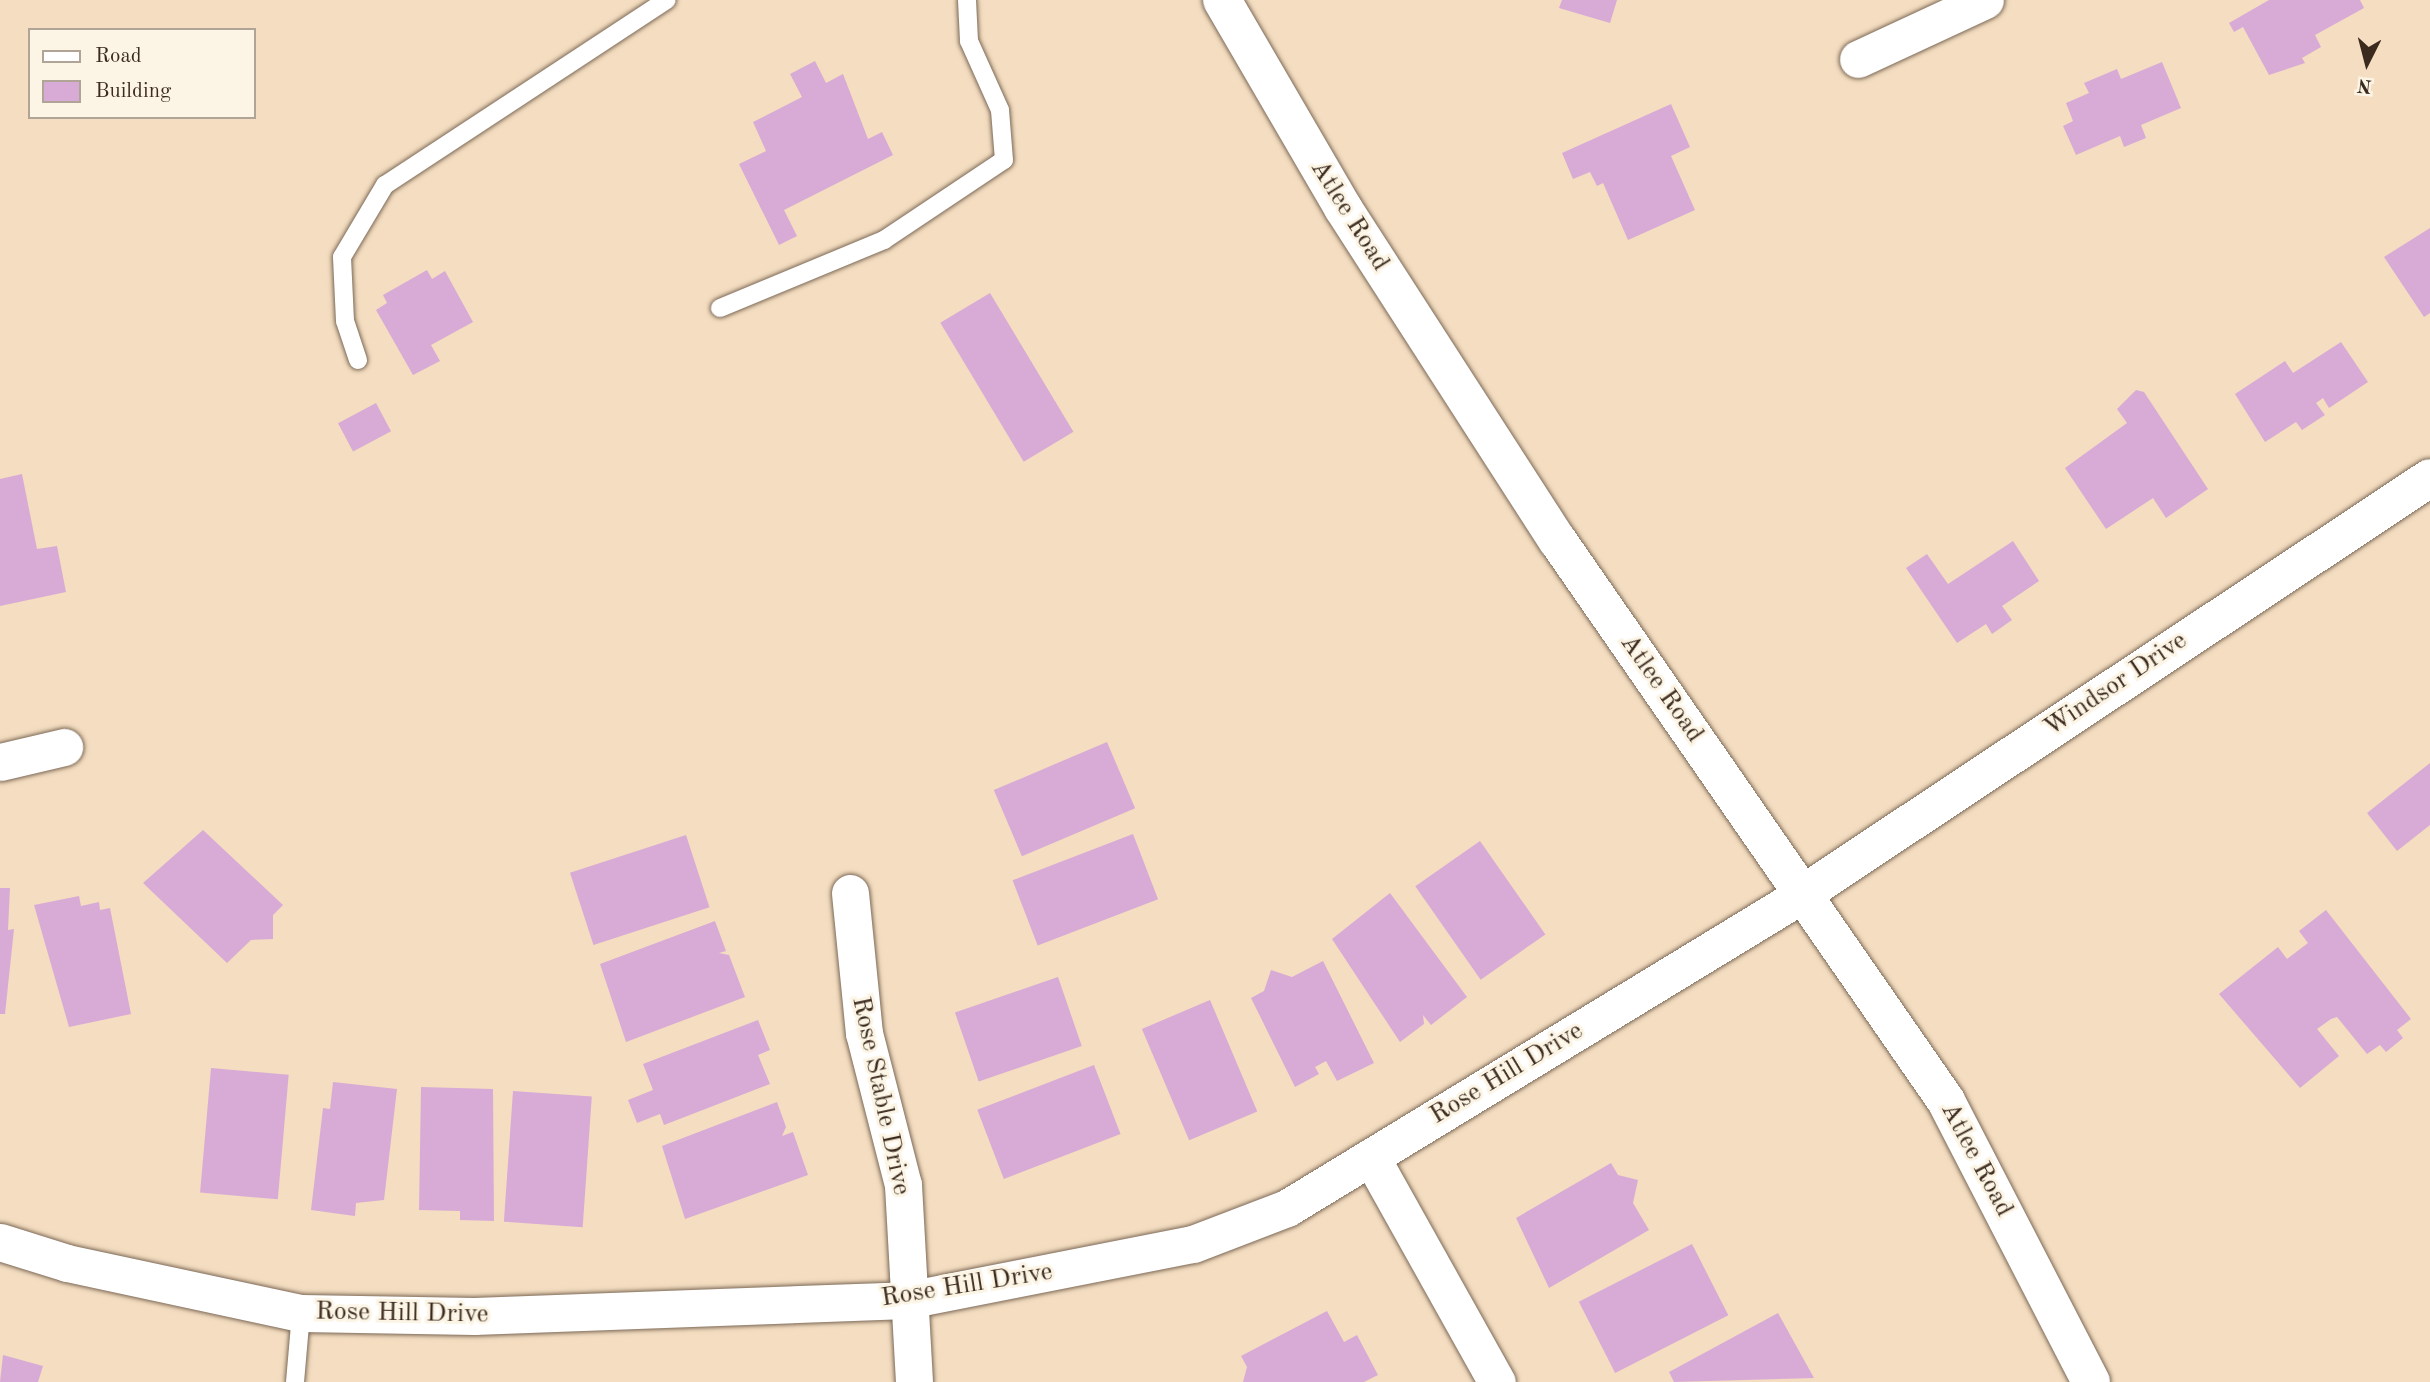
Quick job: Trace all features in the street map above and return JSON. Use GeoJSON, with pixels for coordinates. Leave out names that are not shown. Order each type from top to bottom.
{"type":"FeatureCollection","features":[{"type":"Feature","properties":{"kind":"main road","name":"Atlee Road"},"geometry":{"type":"LineString","coordinates":[[1222,0],[1343,208],[1550,529],[1946,1101],[2091,1382]]}},
{"type":"Feature","properties":{"kind":"main road","name":"Windsor Drive"},"geometry":{"type":"LineString","coordinates":[[1803,894],[2430,478]]}},
{"type":"Feature","properties":{"kind":"street"},"geometry":{"type":"LineString","coordinates":[[1858,58],[1985,0]]}},
{"type":"Feature","properties":{"kind":"street"},"geometry":{"type":"LineString","coordinates":[[0,762],[64,747]]}},
{"type":"Feature","properties":{"kind":"street","name":"Rose Stable Drive"},"geometry":{"type":"LineString","coordinates":[[850,893],[864,1033],[903,1185],[907,1300],[914,1382]]}},
{"type":"Feature","properties":{"kind":"street","name":"Rose Hill Drive"},"geometry":{"type":"LineString","coordinates":[[0,1242],[67,1263],[301,1313],[474,1316],[907,1300],[1193,1244],[1287,1208],[1803,894]]}},
{"type":"Feature","properties":{"kind":"street"},"geometry":{"type":"LineString","coordinates":[[1371,1157],[1497,1382]]}},
{"type":"Feature","properties":{"kind":"lane"},"geometry":{"type":"LineString","coordinates":[[358,359],[345,321],[342,257],[385,185],[667,0]]}},
{"type":"Feature","properties":{"kind":"lane"},"geometry":{"type":"LineString","coordinates":[[720,308],[884,240],[1004,160],[1000,110],[969,41],[967,0]]}},
{"type":"Feature","properties":{"kind":"lane"},"geometry":{"type":"LineString","coordinates":[[295,1382],[301,1313]]}},
{"type":"Feature","properties":{"kind":"building"},"geometry":{"type":"Polygon","coordinates":[[[1562,0],[1617,0],[1610,23],[1559,8],[1562,0]]]}},
{"type":"Feature","properties":{"kind":"building"},"geometry":{"type":"Polygon","coordinates":[[[2269,0],[2360,0],[2364,8],[2315,35],[2321,47],[2302,58],[2305,63],[2269,75],[2243,27],[2234,32],[2229,23],[2269,0]]]}},
{"type":"Feature","properties":{"kind":"building"},"geometry":{"type":"Polygon","coordinates":[[[815,61],[826,83],[843,74],[868,139],[882,132],[893,155],[784,210],[797,236],[779,245],[739,164],[766,151],[753,122],[802,97],[790,74],[815,61]]]}},
{"type":"Feature","properties":{"kind":"building"},"geometry":{"type":"Polygon","coordinates":[[[2162,62],[2181,108],[2141,125],[2146,138],[2124,147],[2120,136],[2076,155],[2063,126],[2073,121],[2066,103],[2089,93],[2084,83],[2117,69],[2121,79],[2162,62]]]}},
{"type":"Feature","properties":{"kind":"building"},"geometry":{"type":"Polygon","coordinates":[[[1671,104],[1690,147],[1671,156],[1695,210],[1628,240],[1603,183],[1597,186],[1590,172],[1573,179],[1562,153],[1671,104]]]}},
{"type":"Feature","properties":{"kind":"building"},"geometry":{"type":"Polygon","coordinates":[[[2430,228],[2430,313],[2424,317],[2384,257],[2430,228]]]}},
{"type":"Feature","properties":{"kind":"building"},"geometry":{"type":"Polygon","coordinates":[[[427,270],[432,279],[445,271],[473,322],[431,345],[440,361],[413,375],[376,310],[387,303],[383,295],[427,270]]]}},
{"type":"Feature","properties":{"kind":"building"},"geometry":{"type":"Polygon","coordinates":[[[990,293],[1073,432],[1024,462],[940,323],[990,293]]]}},
{"type":"Feature","properties":{"kind":"building"},"geometry":{"type":"Polygon","coordinates":[[[2341,342],[2368,382],[2329,408],[2323,398],[2316,403],[2325,415],[2302,430],[2296,422],[2265,442],[2235,394],[2285,361],[2293,373],[2341,342]]]}},
{"type":"Feature","properties":{"kind":"building"},"geometry":{"type":"Polygon","coordinates":[[[2136,390],[2144,392],[2208,489],[2166,518],[2153,498],[2106,529],[2065,468],[2127,423],[2117,409],[2136,390]]]}},
{"type":"Feature","properties":{"kind":"building"},"geometry":{"type":"Polygon","coordinates":[[[376,403],[391,431],[353,451],[338,423],[376,403]]]}},
{"type":"Feature","properties":{"kind":"building"},"geometry":{"type":"Polygon","coordinates":[[[22,474],[37,549],[57,546],[66,592],[0,606],[0,479],[22,474]]]}},
{"type":"Feature","properties":{"kind":"building"},"geometry":{"type":"Polygon","coordinates":[[[2013,541],[2039,581],[2002,606],[2012,620],[1992,634],[1986,624],[1957,643],[1906,568],[1927,554],[1948,584],[2013,541]]]}},
{"type":"Feature","properties":{"kind":"building"},"geometry":{"type":"Polygon","coordinates":[[[1107,742],[1135,808],[1022,856],[994,790],[1107,742]]]}},
{"type":"Feature","properties":{"kind":"building"},"geometry":{"type":"Polygon","coordinates":[[[2430,763],[2430,825],[2397,851],[2367,813],[2430,763]]]}},
{"type":"Feature","properties":{"kind":"building"},"geometry":{"type":"Polygon","coordinates":[[[203,830],[283,905],[273,915],[273,939],[251,940],[227,963],[143,883],[203,830]]]}},
{"type":"Feature","properties":{"kind":"building"},"geometry":{"type":"Polygon","coordinates":[[[1133,834],[1158,899],[1038,946],[1013,880],[1133,834]]]}},
{"type":"Feature","properties":{"kind":"building"},"geometry":{"type":"Polygon","coordinates":[[[686,835],[709,907],[593,945],[570,873],[686,835]]]}},
{"type":"Feature","properties":{"kind":"building"},"geometry":{"type":"Polygon","coordinates":[[[1480,841],[1545,934],[1481,980],[1415,886],[1480,841]]]}},
{"type":"Feature","properties":{"kind":"building"},"geometry":{"type":"Polygon","coordinates":[[[0,888],[10,888],[8,930],[14,929],[5,1014],[0,1014],[0,888]]]}},
{"type":"Feature","properties":{"kind":"building"},"geometry":{"type":"Polygon","coordinates":[[[1390,893],[1467,997],[1431,1025],[1423,1015],[1424,1024],[1400,1042],[1332,939],[1390,893]]]}},
{"type":"Feature","properties":{"kind":"building"},"geometry":{"type":"Polygon","coordinates":[[[79,896],[81,906],[99,902],[100,910],[110,908],[131,1014],[69,1027],[34,905],[79,896]]]}},
{"type":"Feature","properties":{"kind":"building"},"geometry":{"type":"Polygon","coordinates":[[[2326,910],[2411,1019],[2397,1030],[2403,1038],[2386,1052],[2380,1045],[2367,1054],[2337,1017],[2331,1019],[2317,1029],[2339,1056],[2300,1088],[2219,994],[2278,947],[2287,959],[2308,943],[2299,931],[2326,910]]]}},
{"type":"Feature","properties":{"kind":"building"},"geometry":{"type":"Polygon","coordinates":[[[715,921],[726,951],[719,953],[729,955],[745,997],[626,1042],[600,964],[715,921]]]}},
{"type":"Feature","properties":{"kind":"building"},"geometry":{"type":"Polygon","coordinates":[[[1323,961],[1374,1063],[1337,1081],[1326,1061],[1315,1067],[1319,1074],[1295,1087],[1251,998],[1264,991],[1271,970],[1292,977],[1323,961]]]}},
{"type":"Feature","properties":{"kind":"building"},"geometry":{"type":"Polygon","coordinates":[[[1058,977],[1082,1046],[979,1082],[955,1012],[1058,977]]]}},
{"type":"Feature","properties":{"kind":"building"},"geometry":{"type":"Polygon","coordinates":[[[1210,1000],[1257,1111],[1189,1140],[1142,1029],[1210,1000]]]}},
{"type":"Feature","properties":{"kind":"building"},"geometry":{"type":"Polygon","coordinates":[[[758,1020],[770,1050],[758,1055],[770,1084],[664,1125],[660,1114],[637,1123],[628,1100],[653,1090],[643,1064],[758,1020]]]}},
{"type":"Feature","properties":{"kind":"building"},"geometry":{"type":"Polygon","coordinates":[[[1094,1065],[1121,1134],[1004,1179],[977,1110],[1094,1065]]]}},
{"type":"Feature","properties":{"kind":"building"},"geometry":{"type":"Polygon","coordinates":[[[211,1068],[289,1075],[278,1199],[200,1193],[211,1068]]]}},
{"type":"Feature","properties":{"kind":"building"},"geometry":{"type":"Polygon","coordinates":[[[333,1082],[397,1089],[384,1200],[356,1203],[355,1216],[311,1210],[323,1108],[330,1109],[333,1082]]]}},
{"type":"Feature","properties":{"kind":"building"},"geometry":{"type":"Polygon","coordinates":[[[421,1087],[493,1089],[494,1221],[460,1220],[460,1211],[419,1210],[421,1087]]]}},
{"type":"Feature","properties":{"kind":"building"},"geometry":{"type":"Polygon","coordinates":[[[513,1091],[592,1097],[583,1227],[504,1222],[513,1091]]]}},
{"type":"Feature","properties":{"kind":"building"},"geometry":{"type":"Polygon","coordinates":[[[777,1102],[786,1127],[782,1136],[793,1132],[808,1175],[685,1219],[662,1146],[777,1102]]]}},
{"type":"Feature","properties":{"kind":"building"},"geometry":{"type":"Polygon","coordinates":[[[1611,1163],[1618,1175],[1638,1180],[1633,1203],[1649,1230],[1549,1288],[1516,1218],[1611,1163]]]}},
{"type":"Feature","properties":{"kind":"building"},"geometry":{"type":"Polygon","coordinates":[[[1692,1244],[1728,1315],[1615,1373],[1579,1302],[1692,1244]]]}},
{"type":"Feature","properties":{"kind":"building"},"geometry":{"type":"Polygon","coordinates":[[[1327,1311],[1344,1342],[1357,1335],[1378,1375],[1364,1382],[1243,1382],[1247,1367],[1241,1356],[1327,1311]]]}},
{"type":"Feature","properties":{"kind":"building"},"geometry":{"type":"Polygon","coordinates":[[[1778,1313],[1814,1378],[1674,1382],[1669,1372],[1778,1313]]]}},
{"type":"Feature","properties":{"kind":"building"},"geometry":{"type":"Polygon","coordinates":[[[3,1355],[43,1366],[38,1382],[0,1382],[3,1355]]]}}]}
